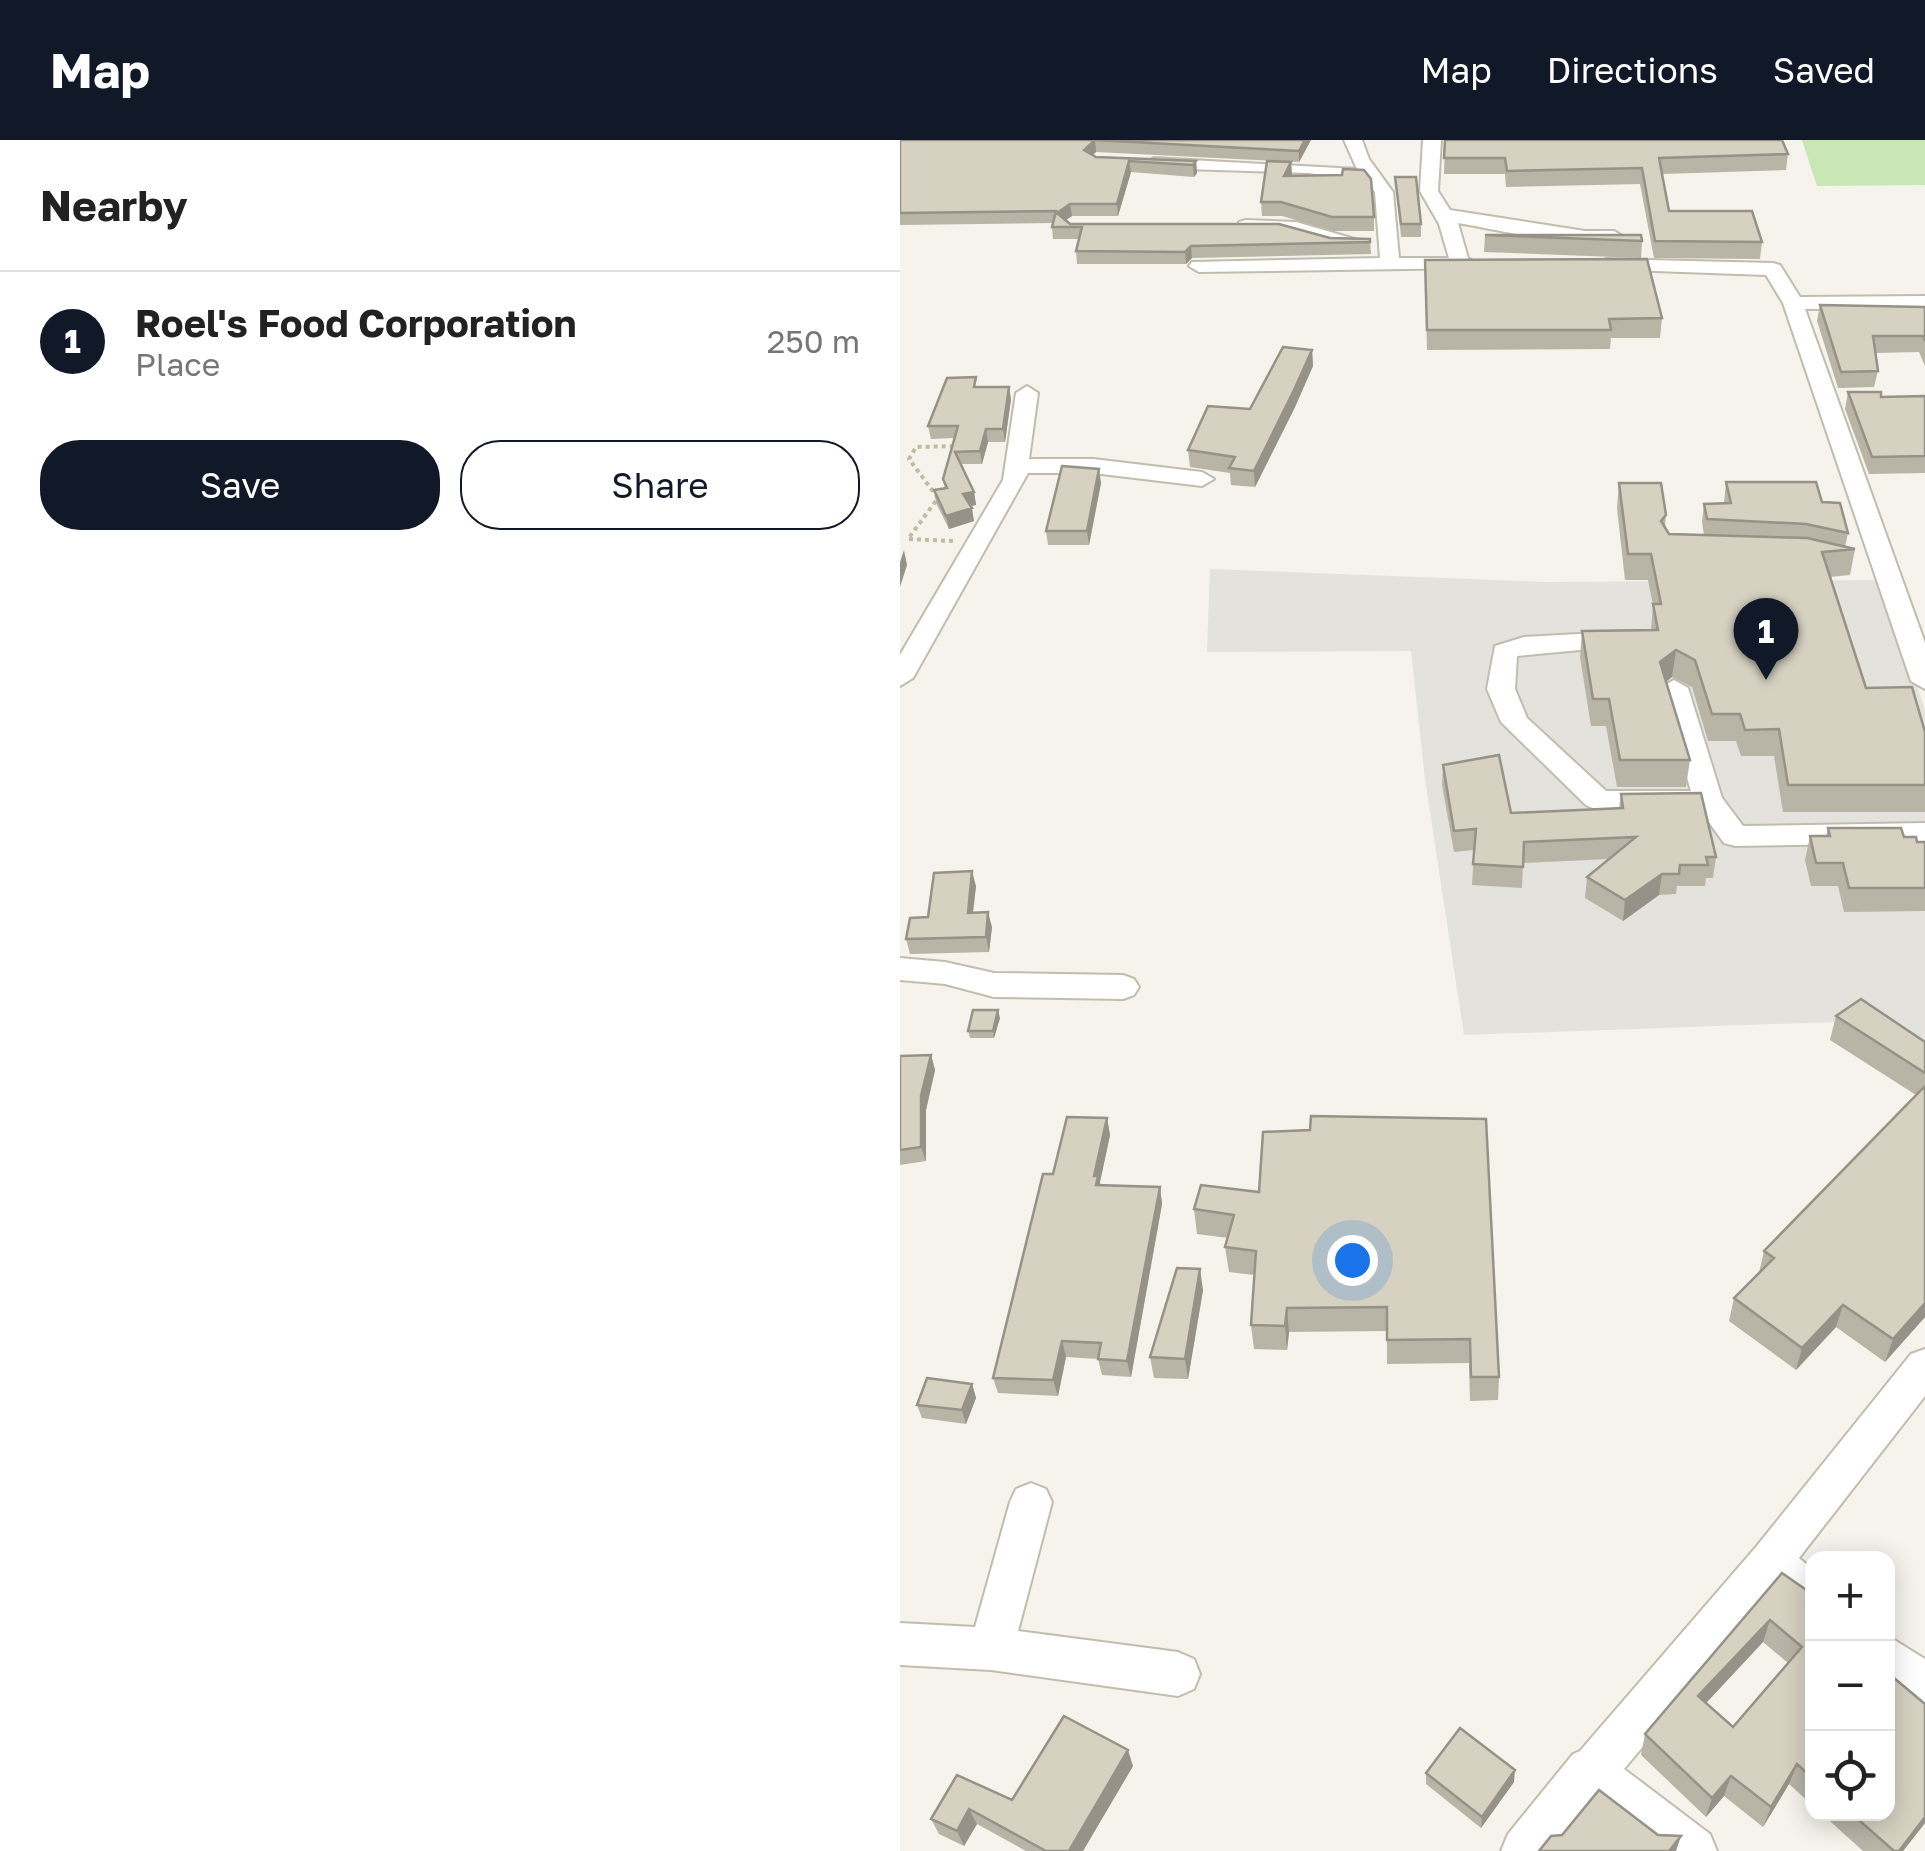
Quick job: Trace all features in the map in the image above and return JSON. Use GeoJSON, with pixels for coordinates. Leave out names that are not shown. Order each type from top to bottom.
{"type":"FeatureCollection","features":[{"type":"Feature","properties":{"kind":"street"},"geometry":{"type":"LineString","coordinates":[[1199,166],[1216,140]]}},
{"type":"Feature","properties":{"kind":"street"},"geometry":{"type":"LineString","coordinates":[[1353,140],[1360,160],[1384,192],[1390,252]]}},
{"type":"Feature","properties":{"kind":"street"},"geometry":{"type":"LineString","coordinates":[[1432,140],[1429,190],[1446,215],[1460,264]]}},
{"type":"Feature","properties":{"kind":"street"},"geometry":{"type":"LineString","coordinates":[[1132,162],[1308,168],[1374,176]]}},
{"type":"Feature","properties":{"kind":"street"},"geometry":{"type":"LineString","coordinates":[[1446,215],[1585,238],[1638,236]]}},
{"type":"Feature","properties":{"kind":"street"},"geometry":{"type":"LineString","coordinates":[[1228,226],[1281,226],[1390,252],[1460,264],[1497,264]]}},
{"type":"Feature","properties":{"kind":"street"},"geometry":{"type":"LineString","coordinates":[[1198,266],[1390,252]]}},
{"type":"Feature","properties":{"kind":"street"},"geometry":{"type":"LineString","coordinates":[[1591,265],[1773,268],[1792,304],[1925,681]]}},
{"type":"Feature","properties":{"kind":"street"},"geometry":{"type":"LineString","coordinates":[[1792,304],[1925,302]]}},
{"type":"Feature","properties":{"kind":"street"},"geometry":{"type":"LineString","coordinates":[[900,678],[1019,466],[1027,393]]}},
{"type":"Feature","properties":{"kind":"street"},"geometry":{"type":"LineString","coordinates":[[1826,399],[1857,398]]}},
{"type":"Feature","properties":{"kind":"street"},"geometry":{"type":"LineString","coordinates":[[1019,466],[1093,466],[1202,479]]}},
{"type":"Feature","properties":{"kind":"street"},"geometry":{"type":"LineString","coordinates":[[1856,562],[1889,572]]}},
{"type":"Feature","properties":{"kind":"street"},"geometry":{"type":"LineString","coordinates":[[1614,640],[1524,645],[1504,652],[1500,670],[1506,708],[1522,730],[1596,798],[1610,804],[1708,800]]}},
{"type":"Feature","properties":{"kind":"street"},"geometry":{"type":"LineString","coordinates":[[1674,688],[1708,800],[1734,836],[1744,839],[1925,833]]}},
{"type":"Feature","properties":{"kind":"street"},"geometry":{"type":"LineString","coordinates":[[900,969],[946,973],[994,985],[1123,987]]}},
{"type":"Feature","properties":{"kind":"street"},"geometry":{"type":"LineString","coordinates":[[1525,1851],[1589,1770],[1771,1562],[1925,1366]]}},
{"type":"Feature","properties":{"kind":"street"},"geometry":{"type":"LineString","coordinates":[[990,1649],[1031,1502]]}},
{"type":"Feature","properties":{"kind":"street"},"geometry":{"type":"LineString","coordinates":[[1771,1562],[1805,1590]]}},
{"type":"Feature","properties":{"kind":"street"},"geometry":{"type":"LineString","coordinates":[[900,1644],[990,1649],[1178,1674]]}},
{"type":"Feature","properties":{"kind":"street"},"geometry":{"type":"LineString","coordinates":[[1895,1663],[1925,1687]]}},
{"type":"Feature","properties":{"kind":"street"},"geometry":{"type":"LineString","coordinates":[[1589,1770],[1693,1851]]}},
{"type":"Feature","properties":{"kind":"path"},"geometry":{"type":"LineString","coordinates":[[900,460],[908,459],[916,447],[969,445]]}},
{"type":"Feature","properties":{"kind":"path"},"geometry":{"type":"LineString","coordinates":[[908,459],[938,498],[908,539]]}},
{"type":"Feature","properties":{"kind":"path"},"geometry":{"type":"LineString","coordinates":[[900,540],[976,542]]}},
{"type":"Feature","properties":{"kind":"shaded area"},"geometry":{"type":"Polygon","coordinates":[[[1210,569],[1544,582],[1884,580],[1925,711],[1925,1065],[1861,1021],[1464,1035],[1425,779],[1411,651],[1207,652],[1210,569]]]}},
{"type":"Feature","properties":{"kind":"green space"},"geometry":{"type":"Polygon","coordinates":[[[1802,140],[1925,140],[1925,185],[1817,186],[1802,140]]]}},
{"type":"Feature","properties":{"kind":"building"},"geometry":{"type":"Polygon","coordinates":[[[900,140],[1095,140],[1084,150],[1096,157],[1196,161],[1193,165],[1129,161],[1117,204],[1070,204],[1057,213],[1070,224],[1279,224],[1330,238],[1370,242],[1191,246],[1185,252],[1076,251],[1082,227],[1052,227],[1056,211],[900,213],[900,140]]]}},
{"type":"Feature","properties":{"kind":"building"},"geometry":{"type":"Polygon","coordinates":[[[1095,140],[1305,140],[1299,151],[1095,140]]]}},
{"type":"Feature","properties":{"kind":"building"},"geometry":{"type":"Polygon","coordinates":[[[1445,140],[1782,140],[1788,154],[1659,158],[1669,211],[1752,211],[1762,242],[1655,241],[1642,168],[1507,171],[1505,158],[1444,158],[1445,140]]]}},
{"type":"Feature","properties":{"kind":"building"},"geometry":{"type":"Polygon","coordinates":[[[1267,161],[1291,162],[1284,176],[1342,175],[1343,169],[1364,170],[1371,179],[1374,217],[1332,217],[1281,202],[1261,202],[1267,161]]]}},
{"type":"Feature","properties":{"kind":"building"},"geometry":{"type":"Polygon","coordinates":[[[1395,177],[1416,177],[1421,224],[1401,224],[1395,177]]]}},
{"type":"Feature","properties":{"kind":"building"},"geometry":{"type":"Polygon","coordinates":[[[1485,235],[1641,235],[1642,241],[1485,235]]]}},
{"type":"Feature","properties":{"kind":"building"},"geometry":{"type":"Polygon","coordinates":[[[1647,259],[1662,318],[1609,319],[1611,330],[1427,330],[1425,260],[1647,259]]]}},
{"type":"Feature","properties":{"kind":"building"},"geometry":{"type":"Polygon","coordinates":[[[1820,305],[1925,307],[1925,341],[1923,336],[1873,336],[1878,371],[1841,372],[1820,305]]]}},
{"type":"Feature","properties":{"kind":"building"},"geometry":{"type":"Polygon","coordinates":[[[1283,347],[1312,350],[1254,471],[1229,468],[1235,457],[1188,450],[1208,406],[1250,409],[1283,347]]]}},
{"type":"Feature","properties":{"kind":"building"},"geometry":{"type":"Polygon","coordinates":[[[976,377],[974,387],[1009,387],[1003,429],[986,429],[980,451],[955,452],[974,492],[963,494],[972,508],[946,516],[934,490],[947,488],[943,479],[958,426],[928,426],[947,378],[976,377]]]}},
{"type":"Feature","properties":{"kind":"building"},"geometry":{"type":"Polygon","coordinates":[[[1848,392],[1881,392],[1881,397],[1925,396],[1925,456],[1872,457],[1848,392]]]}},
{"type":"Feature","properties":{"kind":"building"},"geometry":{"type":"Polygon","coordinates":[[[1062,466],[1099,469],[1087,531],[1046,531],[1062,466]]]}},
{"type":"Feature","properties":{"kind":"building"},"geometry":{"type":"Polygon","coordinates":[[[1726,482],[1816,482],[1822,502],[1840,503],[1848,533],[1806,524],[1707,519],[1704,504],[1731,503],[1726,482]]]}},
{"type":"Feature","properties":{"kind":"building"},"geometry":{"type":"Polygon","coordinates":[[[1619,483],[1661,483],[1666,515],[1661,521],[1669,534],[1807,538],[1855,549],[1822,552],[1866,688],[1912,687],[1925,732],[1925,785],[1788,785],[1779,729],[1745,730],[1740,714],[1712,714],[1695,660],[1676,650],[1660,662],[1690,760],[1620,760],[1609,699],[1593,699],[1582,631],[1658,630],[1653,604],[1661,604],[1651,554],[1628,554],[1619,483]]]}},
{"type":"Feature","properties":{"kind":"building"},"geometry":{"type":"Polygon","coordinates":[[[1499,755],[1511,813],[1623,808],[1621,794],[1701,793],[1716,857],[1706,857],[1708,865],[1680,865],[1679,874],[1662,874],[1625,900],[1587,877],[1636,837],[1524,842],[1523,867],[1473,864],[1476,829],[1454,831],[1443,765],[1499,755]]]}},
{"type":"Feature","properties":{"kind":"building"},"geometry":{"type":"Polygon","coordinates":[[[1828,828],[1901,828],[1904,837],[1925,842],[1925,888],[1849,888],[1843,863],[1816,863],[1810,836],[1830,836],[1828,828]]]}},
{"type":"Feature","properties":{"kind":"building"},"geometry":{"type":"Polygon","coordinates":[[[972,871],[968,913],[988,912],[986,937],[906,939],[910,918],[928,917],[934,873],[972,871]]]}},
{"type":"Feature","properties":{"kind":"building"},"geometry":{"type":"Polygon","coordinates":[[[1861,999],[1925,1042],[1925,1073],[1836,1016],[1861,999]]]}},
{"type":"Feature","properties":{"kind":"building"},"geometry":{"type":"Polygon","coordinates":[[[973,1010],[998,1010],[993,1031],[968,1031],[973,1010]]]}},
{"type":"Feature","properties":{"kind":"building"},"geometry":{"type":"Polygon","coordinates":[[[931,1055],[921,1096],[921,1147],[900,1150],[900,1056],[931,1055]]]}},
{"type":"Feature","properties":{"kind":"building"},"geometry":{"type":"Polygon","coordinates":[[[1925,1086],[1925,1303],[1893,1339],[1843,1305],[1802,1348],[1734,1298],[1774,1258],[1764,1251],[1925,1086]]]}},
{"type":"Feature","properties":{"kind":"building"},"geometry":{"type":"Polygon","coordinates":[[[1311,1116],[1486,1119],[1499,1377],[1471,1377],[1470,1339],[1387,1340],[1387,1307],[1287,1308],[1285,1326],[1251,1325],[1256,1251],[1225,1247],[1234,1215],[1194,1209],[1201,1185],[1259,1192],[1263,1132],[1310,1130],[1311,1116]]]}},
{"type":"Feature","properties":{"kind":"building"},"geometry":{"type":"Polygon","coordinates":[[[1067,1117],[1107,1118],[1094,1176],[1098,1176],[1096,1185],[1160,1187],[1127,1361],[1098,1359],[1101,1343],[1062,1341],[1053,1380],[993,1378],[1043,1174],[1053,1174],[1067,1117]]]}},
{"type":"Feature","properties":{"kind":"building"},"geometry":{"type":"Polygon","coordinates":[[[1177,1268],[1200,1269],[1185,1359],[1150,1357],[1177,1268]]]}},
{"type":"Feature","properties":{"kind":"building"},"geometry":{"type":"Polygon","coordinates":[[[927,1378],[972,1384],[962,1410],[917,1405],[927,1378]]]}},
{"type":"Feature","properties":{"kind":"building"},"geometry":{"type":"Polygon","coordinates":[[[1782,1573],[1805,1589],[1805,1771],[1797,1764],[1771,1807],[1731,1776],[1712,1798],[1645,1734],[1782,1573]],[[1770,1620],[1698,1696],[1733,1727],[1802,1647],[1770,1620]]]}},
{"type":"Feature","properties":{"kind":"building"},"geometry":{"type":"Polygon","coordinates":[[[1895,1679],[1925,1704],[1925,1817],[1899,1851],[1894,1851],[1860,1821],[1895,1821],[1895,1679]]]}},
{"type":"Feature","properties":{"kind":"building"},"geometry":{"type":"Polygon","coordinates":[[[1064,1716],[1128,1750],[1069,1851],[1046,1851],[969,1809],[957,1831],[931,1819],[957,1775],[1012,1800],[1064,1716]]]}},
{"type":"Feature","properties":{"kind":"building"},"geometry":{"type":"Polygon","coordinates":[[[1460,1728],[1515,1770],[1482,1817],[1426,1773],[1460,1728]]]}},
{"type":"Feature","properties":{"kind":"building"},"geometry":{"type":"Polygon","coordinates":[[[1599,1790],[1658,1835],[1681,1836],[1669,1851],[1539,1851],[1551,1836],[1562,1835],[1599,1790]]]}},
{"type":"Feature","properties":{"kind":"place","name":"Roel's Food Corporation"},"geometry":{"type":"Point","coordinates":[1766,680]}}]}
